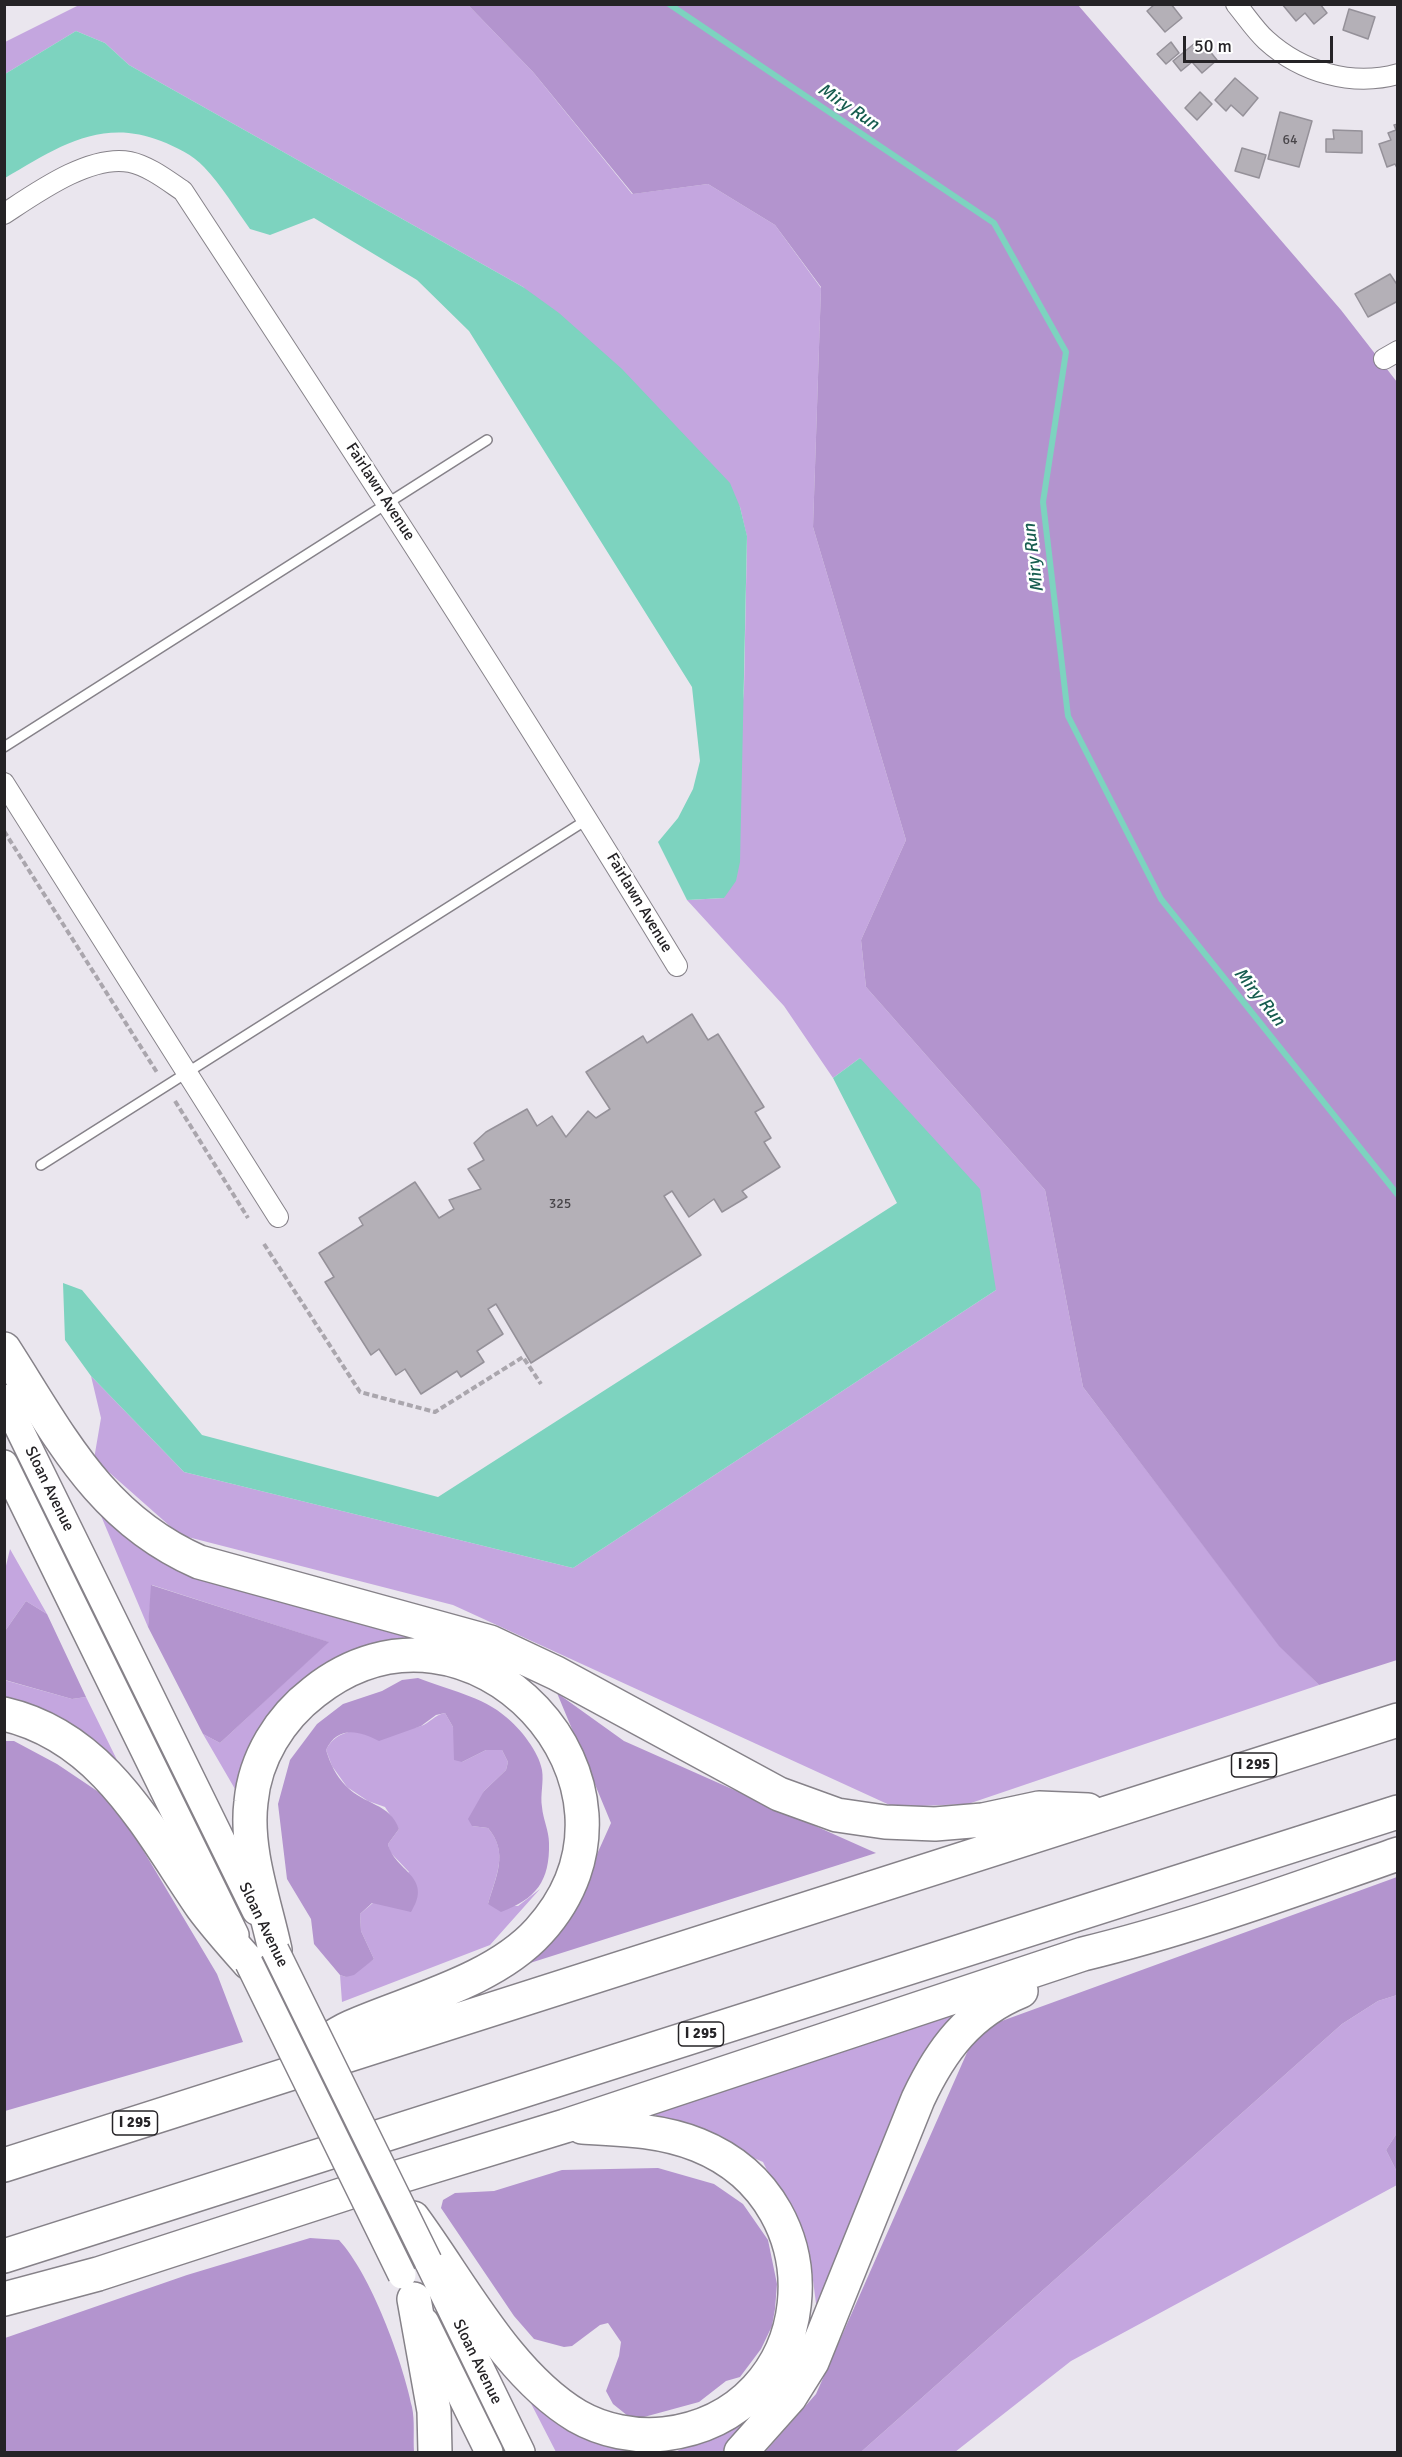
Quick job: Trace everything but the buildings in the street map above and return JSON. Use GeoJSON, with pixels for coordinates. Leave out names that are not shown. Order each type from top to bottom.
{"type":"FeatureCollection","features":[{"type":"Feature","properties":{"kind":"highway"},"geometry":{"type":"LineString","coordinates":[[4,1349],[69,1450],[104,1496],[133,1523],[161,1543],[199,1562],[490,1642],[556,1673],[779,1794],[827,1813],[885,1822],[935,1824],[983,1820],[1039,1808],[1111,1810]]}},
{"type":"Feature","properties":{"kind":"highway"},"geometry":{"type":"LineString","coordinates":[[262,1957],[252,1841],[251,1801],[258,1770],[269,1744],[285,1719],[306,1697],[332,1678],[355,1667],[378,1660],[412,1656],[443,1659],[478,1669],[506,1683],[538,1711],[556,1735],[571,1766],[581,1810],[580,1838],[575,1867],[565,1893],[548,1921],[527,1943],[477,1974],[347,2028],[266,2080]]}},
{"type":"Feature","properties":{"kind":"highway"},"geometry":{"type":"LineString","coordinates":[[4,1714],[50,1731],[86,1755],[107,1773],[149,1826],[204,1909],[262,1957]]}},
{"type":"Feature","properties":{"kind":"highway","name":"I 295"},"geometry":{"type":"LineString","coordinates":[[4,2165],[1398,1720]]}},
{"type":"Feature","properties":{"kind":"highway","name":"I 295"},"geometry":{"type":"LineString","coordinates":[[4,2256],[1398,1812]]}},
{"type":"Feature","properties":{"kind":"highway"},"geometry":{"type":"LineString","coordinates":[[741,2452],[790,2397],[812,2362],[918,2099],[935,2064],[952,2039],[974,2018],[995,2002],[1157,1936],[1398,1854]]}},
{"type":"Feature","properties":{"kind":"highway"},"geometry":{"type":"LineString","coordinates":[[4,2299],[98,2274],[375,2184],[565,2126],[1072,1958],[1157,1936]]}},
{"type":"Feature","properties":{"kind":"highway"},"geometry":{"type":"LineString","coordinates":[[396,2196],[434,2258],[521,2368],[554,2400],[591,2423],[630,2433],[660,2434],[681,2431],[720,2417],[753,2392],[766,2377],[790,2331],[796,2300],[791,2247],[780,2218],[767,2199],[732,2164],[692,2143],[657,2133],[565,2126]]}},
{"type":"Feature","properties":{"kind":"highway"},"geometry":{"type":"LineString","coordinates":[[4,2312],[98,2274]]}},
{"type":"Feature","properties":{"kind":"highway"},"geometry":{"type":"LineString","coordinates":[[408,2287],[434,2410],[435,2452]]}},
{"type":"Feature","properties":{"kind":"main road","name":"Sloan Avenue"},"geometry":{"type":"LineString","coordinates":[[4,1398],[262,1957],[408,2287],[489,2452]]}},
{"type":"Feature","properties":{"kind":"main road","name":"Sloan Avenue"},"geometry":{"type":"LineString","coordinates":[[4,1464],[262,1957],[396,2196]]}},
{"type":"Feature","properties":{"kind":"main road","name":"Sloan Avenue"},"geometry":{"type":"LineString","coordinates":[[434,2258],[521,2452]]}},
{"type":"Feature","properties":{"kind":"street"},"geometry":{"type":"LineString","coordinates":[[1236,4],[1265,39],[1306,66],[1331,75],[1360,79],[1398,74]]}},
{"type":"Feature","properties":{"kind":"street","name":"Fairlawn Avenue"},"geometry":{"type":"LineString","coordinates":[[4,214],[42,189],[84,168],[106,164],[130,162],[160,176],[183,191],[387,503],[588,819],[677,966]]}},
{"type":"Feature","properties":{"kind":"street"},"geometry":{"type":"LineString","coordinates":[[4,783],[278,1217]]}},
{"type":"Feature","properties":{"kind":"lane"},"geometry":{"type":"LineString","coordinates":[[4,747],[487,440]]}},
{"type":"Feature","properties":{"kind":"lane"},"geometry":{"type":"LineString","coordinates":[[41,1166],[588,819]]}},
{"type":"Feature","properties":{"kind":"path"},"geometry":{"type":"LineString","coordinates":[[4,831],[158,1074]]}},
{"type":"Feature","properties":{"kind":"path"},"geometry":{"type":"LineString","coordinates":[[176,1101],[248,1218]]}},
{"type":"Feature","properties":{"kind":"path"},"geometry":{"type":"LineString","coordinates":[[264,1244],[360,1392],[435,1412],[523,1357],[541,1384]]}},
{"type":"Feature","properties":{"kind":"shaded area"},"geometry":{"type":"Polygon","coordinates":[[[79,5],[468,5],[533,72],[632,194],[708,184],[775,225],[821,288],[813,527],[906,840],[861,940],[866,987],[1045,1190],[1083,1387],[1279,1645],[1319,1685],[968,1804],[894,1807],[453,1605],[180,1535],[94,1459],[101,1418],[91,1376],[184,1472],[573,1568],[996,1290],[860,1058],[833,1078],[784,1006],[687,900],[724,898],[744,690],[747,537],[740,507],[523,287],[129,65],[105,43],[76,31],[5,74],[5,42],[79,5]]]}},
{"type":"Feature","properties":{"kind":"shaded area"},"geometry":{"type":"Polygon","coordinates":[[[468,5],[1078,5],[1341,310],[1397,382],[1397,1660],[1319,1685],[1279,1646],[1083,1387],[1045,1190],[866,987],[861,940],[906,840],[813,527],[821,287],[775,225],[708,184],[633,194],[533,72],[468,5]]]}},
{"type":"Feature","properties":{"kind":"shaded area"},"geometry":{"type":"Polygon","coordinates":[[[76,31],[105,43],[129,65],[523,287],[559,313],[622,369],[730,483],[740,507],[747,536],[740,862],[736,881],[724,898],[687,900],[658,842],[678,818],[693,789],[700,761],[692,687],[469,331],[417,280],[314,218],[270,235],[250,229],[223,189],[200,163],[190,155],[161,141],[139,134],[118,132],[99,134],[61,147],[5,178],[5,74],[76,31]]]}},
{"type":"Feature","properties":{"kind":"shaded area"},"geometry":{"type":"Polygon","coordinates":[[[860,1058],[980,1189],[996,1290],[573,1568],[184,1472],[91,1376],[65,1340],[63,1283],[82,1290],[202,1435],[438,1497],[897,1203],[833,1078],[860,1058]]]}},
{"type":"Feature","properties":{"kind":"shaded area"},"geometry":{"type":"Polygon","coordinates":[[[96,1504],[414,1638],[322,1672],[263,1728],[235,1789],[203,1734],[220,1743],[328,1642],[152,1585],[148,1627],[96,1504]]]}},
{"type":"Feature","properties":{"kind":"shaded area"},"geometry":{"type":"Polygon","coordinates":[[[10,1549],[47,1614],[26,1601],[5,1631],[5,1570],[10,1549]]]}},
{"type":"Feature","properties":{"kind":"shaded area"},"geometry":{"type":"Polygon","coordinates":[[[151,1585],[329,1642],[220,1743],[203,1734],[148,1627],[151,1585]]]}},
{"type":"Feature","properties":{"kind":"shaded area"},"geometry":{"type":"Polygon","coordinates":[[[26,1601],[47,1614],[86,1697],[72,1699],[5,1680],[5,1631],[26,1601]]]}},
{"type":"Feature","properties":{"kind":"shaded area"},"geometry":{"type":"Polygon","coordinates":[[[418,1678],[487,1704],[511,1722],[528,1741],[542,1770],[542,1802],[549,1843],[547,1868],[538,1887],[523,1901],[501,1912],[488,1904],[499,1865],[498,1846],[488,1828],[472,1826],[468,1819],[484,1791],[506,1770],[508,1762],[502,1750],[486,1750],[462,1762],[454,1760],[453,1727],[445,1713],[436,1715],[421,1726],[379,1741],[349,1732],[337,1737],[326,1750],[329,1760],[342,1782],[353,1792],[383,1809],[395,1820],[399,1829],[388,1844],[397,1861],[415,1882],[418,1890],[417,1900],[411,1912],[372,1903],[360,1914],[361,1931],[374,1959],[354,1975],[346,1977],[340,1975],[314,1944],[311,1919],[287,1879],[278,1804],[290,1760],[317,1724],[343,1704],[382,1691],[402,1680],[418,1678]]]}},
{"type":"Feature","properties":{"kind":"shaded area"},"geometry":{"type":"Polygon","coordinates":[[[4,1680],[72,1699],[86,1697],[117,1760],[34,1711],[5,1706],[4,1680]]]}},
{"type":"Feature","properties":{"kind":"shaded area"},"geometry":{"type":"Polygon","coordinates":[[[557,1693],[624,1741],[876,1853],[530,1963],[567,1921],[611,1823],[557,1693]]]}},
{"type":"Feature","properties":{"kind":"shaded area"},"geometry":{"type":"Polygon","coordinates":[[[445,1713],[453,1727],[462,1762],[486,1750],[502,1750],[508,1762],[506,1770],[484,1791],[472,1826],[488,1828],[498,1846],[499,1865],[488,1904],[518,1906],[540,1889],[490,1945],[342,2002],[340,1975],[346,1977],[374,1959],[361,1931],[360,1914],[409,1872],[390,1852],[388,1844],[399,1829],[385,1807],[368,1801],[347,1787],[332,1766],[326,1750],[333,1740],[344,1734],[369,1729],[409,1729],[424,1725],[445,1713]]]}},
{"type":"Feature","properties":{"kind":"shaded area"},"geometry":{"type":"Polygon","coordinates":[[[4,1741],[14,1741],[57,1764],[115,1803],[217,1974],[243,2042],[5,2111],[4,1741]]]}},
{"type":"Feature","properties":{"kind":"shaded area"},"geometry":{"type":"Polygon","coordinates":[[[1397,1877],[1397,1995],[1378,2001],[1342,2024],[861,2452],[765,2452],[816,2394],[977,2030],[1397,1877]]]}},
{"type":"Feature","properties":{"kind":"shaded area"},"geometry":{"type":"Polygon","coordinates":[[[1397,1995],[1397,2133],[1386,2150],[1397,2172],[1397,2185],[1071,2361],[955,2452],[861,2452],[1342,2024],[1378,2001],[1397,1995]]]}},
{"type":"Feature","properties":{"kind":"shaded area"},"geometry":{"type":"Polygon","coordinates":[[[955,2010],[954,2017],[817,2311],[810,2257],[763,2162],[651,2113],[955,2010]]]}},
{"type":"Feature","properties":{"kind":"shaded area"},"geometry":{"type":"Polygon","coordinates":[[[1397,2133],[1397,2172],[1386,2150],[1397,2133]]]}},
{"type":"Feature","properties":{"kind":"shaded area"},"geometry":{"type":"Polygon","coordinates":[[[658,2168],[714,2184],[743,2204],[768,2240],[777,2284],[775,2309],[772,2326],[761,2349],[740,2377],[726,2381],[699,2402],[633,2420],[613,2404],[606,2391],[619,2356],[621,2342],[608,2323],[600,2325],[572,2346],[564,2347],[534,2339],[514,2316],[441,2208],[443,2200],[455,2193],[494,2191],[562,2170],[658,2168]]]}},
{"type":"Feature","properties":{"kind":"shaded area"},"geometry":{"type":"Polygon","coordinates":[[[310,2238],[339,2240],[351,2255],[374,2296],[393,2342],[407,2387],[413,2412],[414,2452],[5,2452],[5,2338],[187,2275],[310,2238]]]}},
{"type":"Feature","properties":{"kind":"shaded area"},"geometry":{"type":"Polygon","coordinates":[[[521,2384],[591,2440],[677,2451],[735,2424],[748,2427],[722,2452],[556,2452],[521,2384]]]}},
{"type":"Feature","properties":{"kind":"waterway","name":"Miry Run"},"geometry":{"type":"LineString","coordinates":[[669,4],[994,223],[1066,352],[1043,502],[1068,716],[1161,899],[1398,1195]]}}]}
